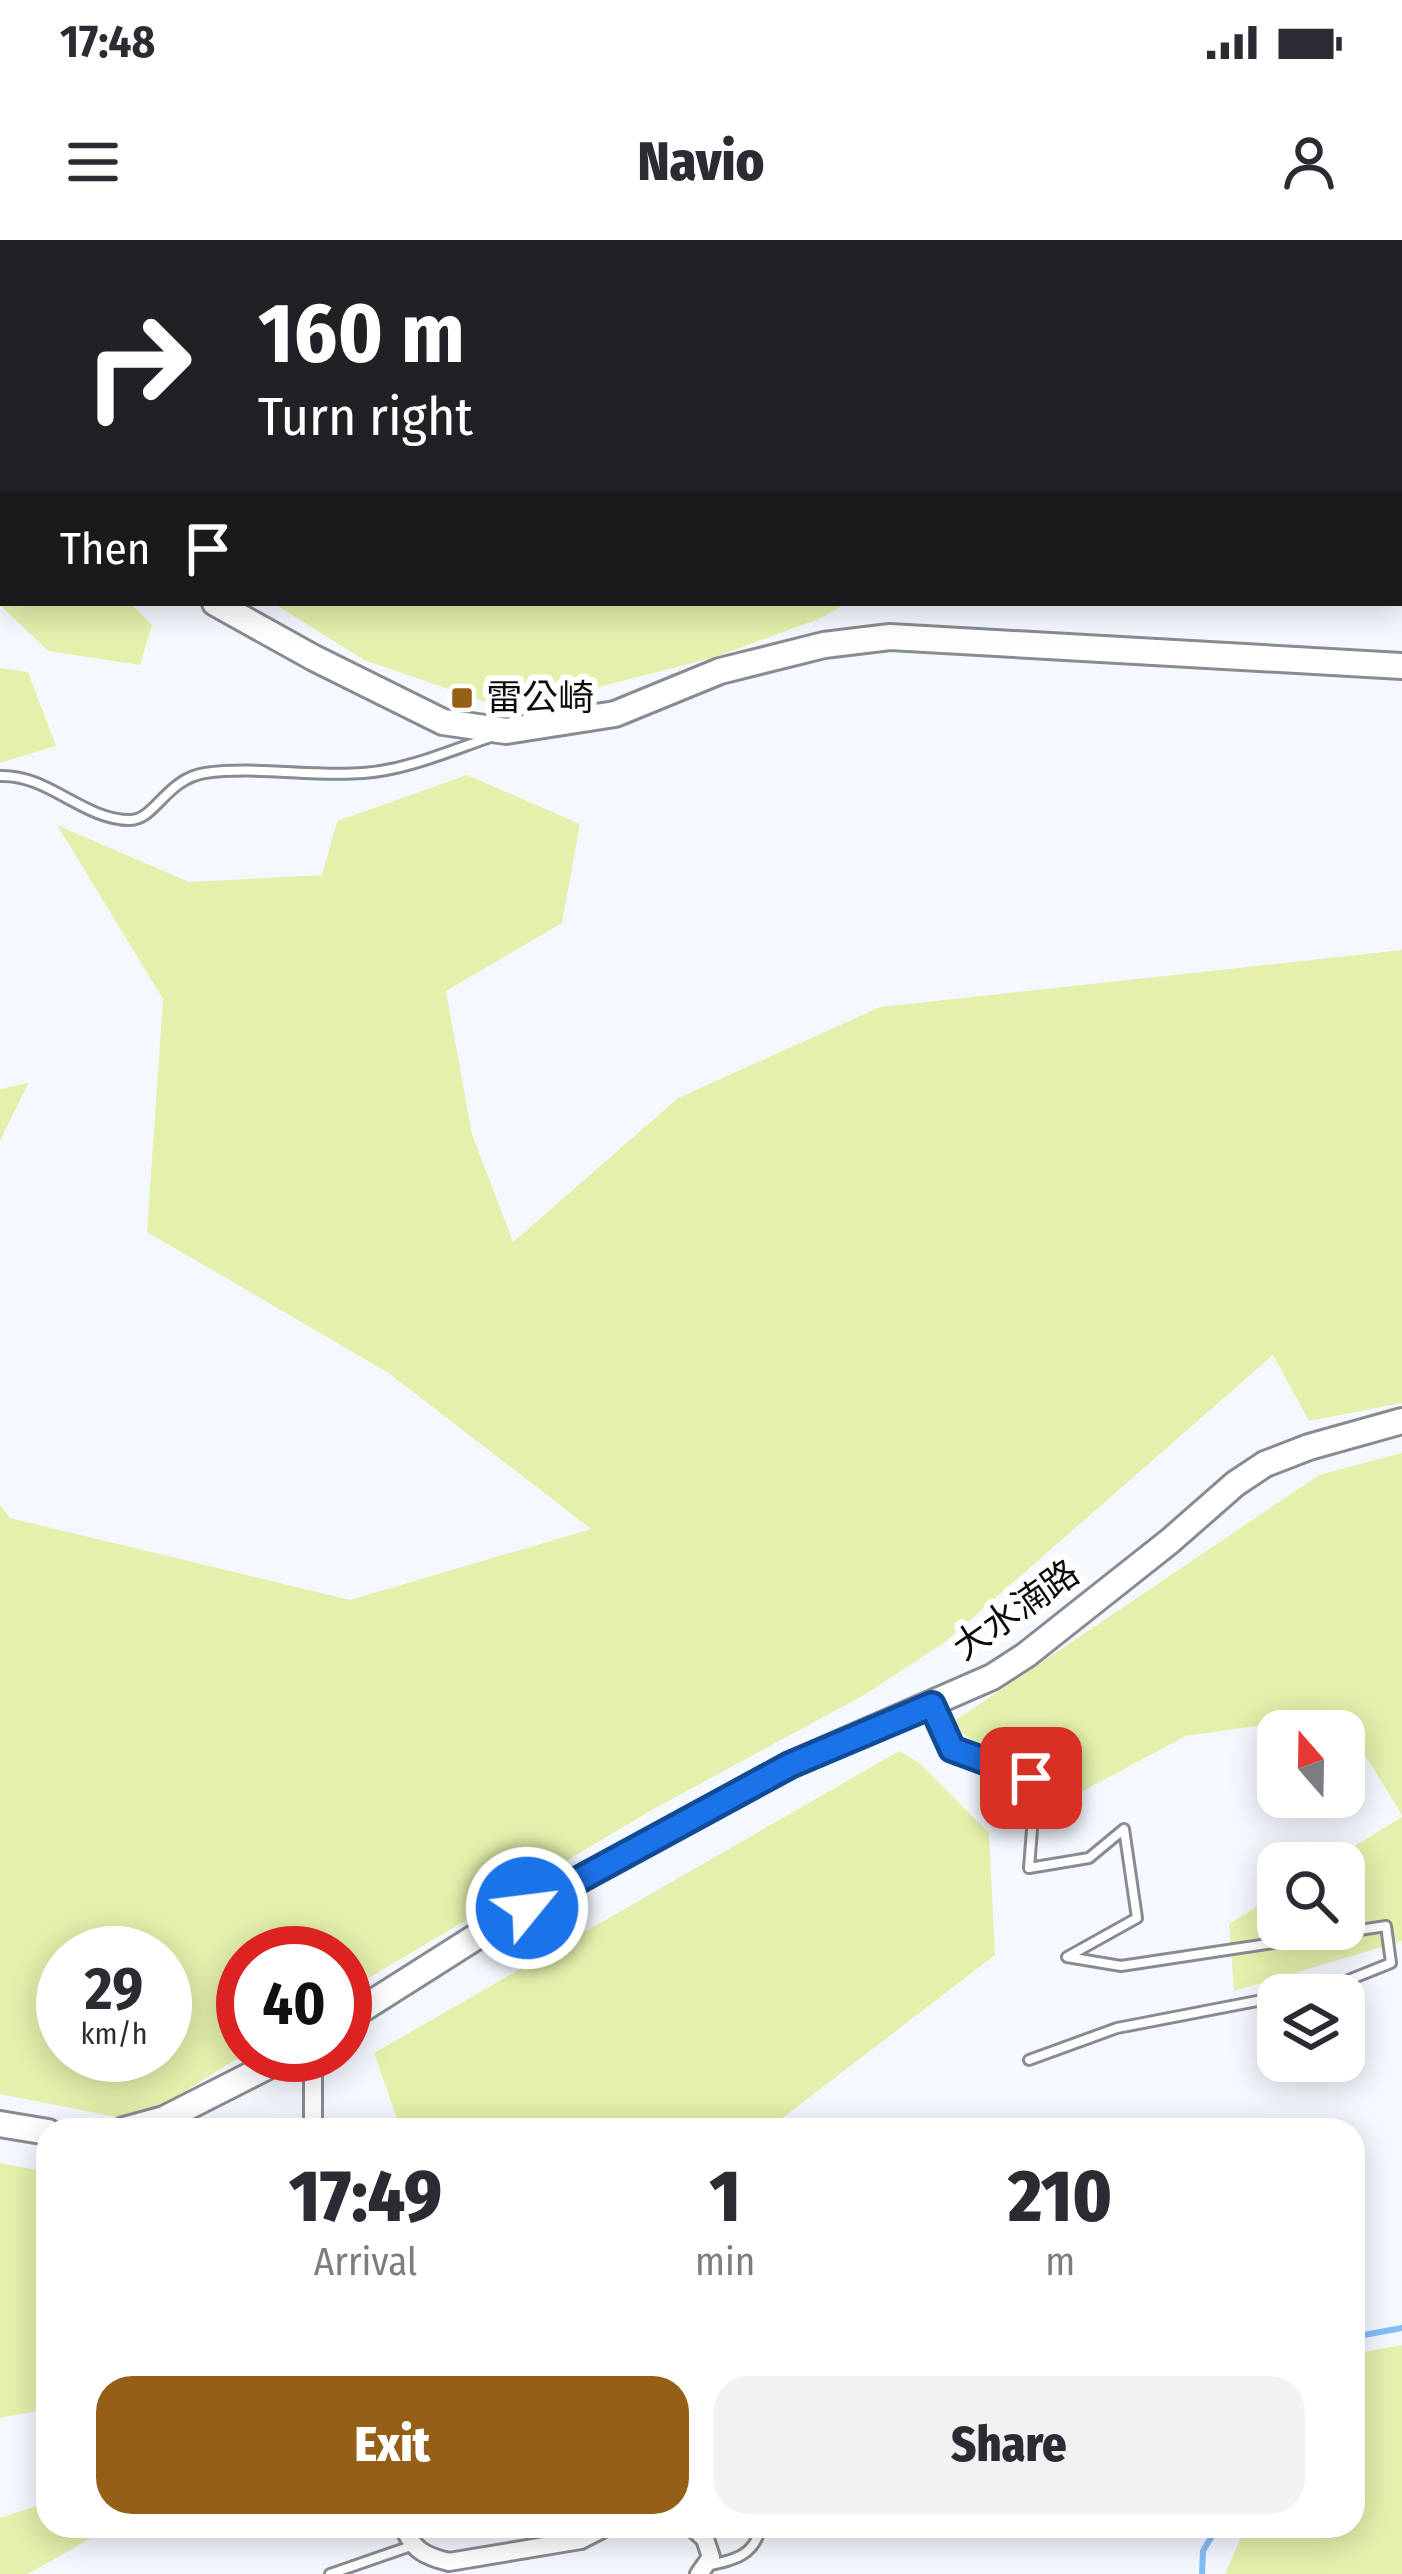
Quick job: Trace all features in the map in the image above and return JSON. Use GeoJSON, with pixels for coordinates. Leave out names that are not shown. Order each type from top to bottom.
{"type":"FeatureCollection","features":[{"type":"Feature","properties":{"kind":"street"},"geometry":{"type":"LineString","coordinates":[[220,606],[442,722],[506,731],[615,713],[720,671],[824,645],[890,637],[1402,666]]}},
{"type":"Feature","properties":{"kind":"street","name":"大水湳路"},"geometry":{"type":"LineString","coordinates":[[372,2003],[490,1928],[790,1765],[992,1677],[1026,1655],[1264,1464],[1402,1421]]}},
{"type":"Feature","properties":{"kind":"street"},"geometry":{"type":"LineString","coordinates":[[161,2118],[238,2082]]}},
{"type":"Feature","properties":{"kind":"street"},"geometry":{"type":"LineString","coordinates":[[313,2082],[313,2118]]}},
{"type":"Feature","properties":{"kind":"street"},"geometry":{"type":"LineString","coordinates":[[0,2124],[36,2130]]}},
{"type":"Feature","properties":{"kind":"street"},"geometry":{"type":"LineString","coordinates":[[408,2538],[411,2546],[428,2557],[449,2562],[559,2538]]}},
{"type":"Feature","properties":{"kind":"street"},"geometry":{"type":"LineString","coordinates":[[702,2570],[711,2557],[704,2538]]}},
{"type":"Feature","properties":{"kind":"lane"},"geometry":{"type":"LineString","coordinates":[[0,776],[49,786],[98,812],[133,820],[150,814],[160,797],[183,777],[210,772],[392,770],[506,731]]}},
{"type":"Feature","properties":{"kind":"lane"},"geometry":{"type":"LineString","coordinates":[[932,1705],[952,1749],[1031,1778],[1029,1868],[1089,1858],[1124,1829],[1138,1918],[1067,1958],[1121,1966],[1386,1926],[1391,1963],[1364,1974]]}},
{"type":"Feature","properties":{"kind":"lane"},"geometry":{"type":"LineString","coordinates":[[1029,2060],[1117,2028],[1257,2001]]}},
{"type":"Feature","properties":{"kind":"lane"},"geometry":{"type":"LineString","coordinates":[[702,2570],[742,2558],[756,2538]]}},
{"type":"Feature","properties":{"kind":"lane"},"geometry":{"type":"LineString","coordinates":[[330,2574],[411,2546]]}},
{"type":"Feature","properties":{"kind":"green space"},"geometry":{"type":"Polygon","coordinates":[[[1,606],[133,606],[152,625],[140,665],[48,651],[1,606]]]}},
{"type":"Feature","properties":{"kind":"green space"},"geometry":{"type":"Polygon","coordinates":[[[278,606],[842,606],[819,619],[712,658],[509,710],[364,660],[278,606]]]}},
{"type":"Feature","properties":{"kind":"green space"},"geometry":{"type":"Polygon","coordinates":[[[0,668],[28,672],[56,746],[0,763],[0,668]]]}},
{"type":"Feature","properties":{"kind":"green space"},"geometry":{"type":"Polygon","coordinates":[[[467,775],[580,824],[562,923],[446,991],[472,1134],[513,1242],[678,1098],[880,1007],[1402,950],[1402,1403],[1309,1421],[1273,1355],[945,1642],[866,1694],[652,1810],[372,1976],[372,1926],[216,1926],[216,2072],[142,2118],[0,2094],[0,1505],[10,1518],[350,1600],[591,1529],[387,1372],[147,1232],[163,999],[57,825],[189,882],[322,875],[337,821],[467,775]]]}},
{"type":"Feature","properties":{"kind":"green space"},"geometry":{"type":"Polygon","coordinates":[[[28,1084],[0,1141],[0,1089],[28,1084]]]}},
{"type":"Feature","properties":{"kind":"green space"},"geometry":{"type":"Polygon","coordinates":[[[1402,1453],[1402,1815],[1365,1755],[1365,1710],[1257,1710],[1257,1726],[1186,1736],[1081,1792],[981,1747],[950,1724],[1319,1475],[1402,1453]]]}},
{"type":"Feature","properties":{"kind":"green space"},"geometry":{"type":"Polygon","coordinates":[[[899,1751],[918,1762],[989,1833],[995,1955],[783,2118],[397,2118],[374,2053],[899,1751]]]}},
{"type":"Feature","properties":{"kind":"green space"},"geometry":{"type":"Polygon","coordinates":[[[1402,1817],[1402,1941],[1291,1974],[1257,1974],[1257,1984],[1234,1991],[1229,1924],[1257,1906],[1257,1950],[1365,1950],[1365,1842],[1361,1842],[1402,1817]]]}},
{"type":"Feature","properties":{"kind":"green space"},"geometry":{"type":"Polygon","coordinates":[[[0,2163],[36,2170],[36,2411],[0,2418],[0,2163]]]}},
{"type":"Feature","properties":{"kind":"green space"},"geometry":{"type":"Polygon","coordinates":[[[1402,2345],[1402,2574],[1225,2574],[1241,2538],[1365,2538],[1365,2352],[1402,2345]]]}},
{"type":"Feature","properties":{"kind":"green space"},"geometry":{"type":"Polygon","coordinates":[[[36,2506],[36,2538],[91,2538],[28,2574],[0,2574],[0,2518],[36,2506]]]}},
{"type":"Feature","properties":{"kind":"waterway"},"geometry":{"type":"LineString","coordinates":[[1365,2335],[1402,2328]]}},
{"type":"Feature","properties":{"kind":"waterway"},"geometry":{"type":"LineString","coordinates":[[1202,2574],[1203,2551],[1211,2538]]}},
{"type":"Feature","properties":{"kind":"place","name":"雷公崎"},"geometry":{"type":"Point","coordinates":[462,698]}},
{"type":"Feature","properties":{"kind":"route"},"geometry":{"type":"LineString","coordinates":[[527,1908],[790,1765],[932,1705],[952,1749],[1031,1778]]}}]}
